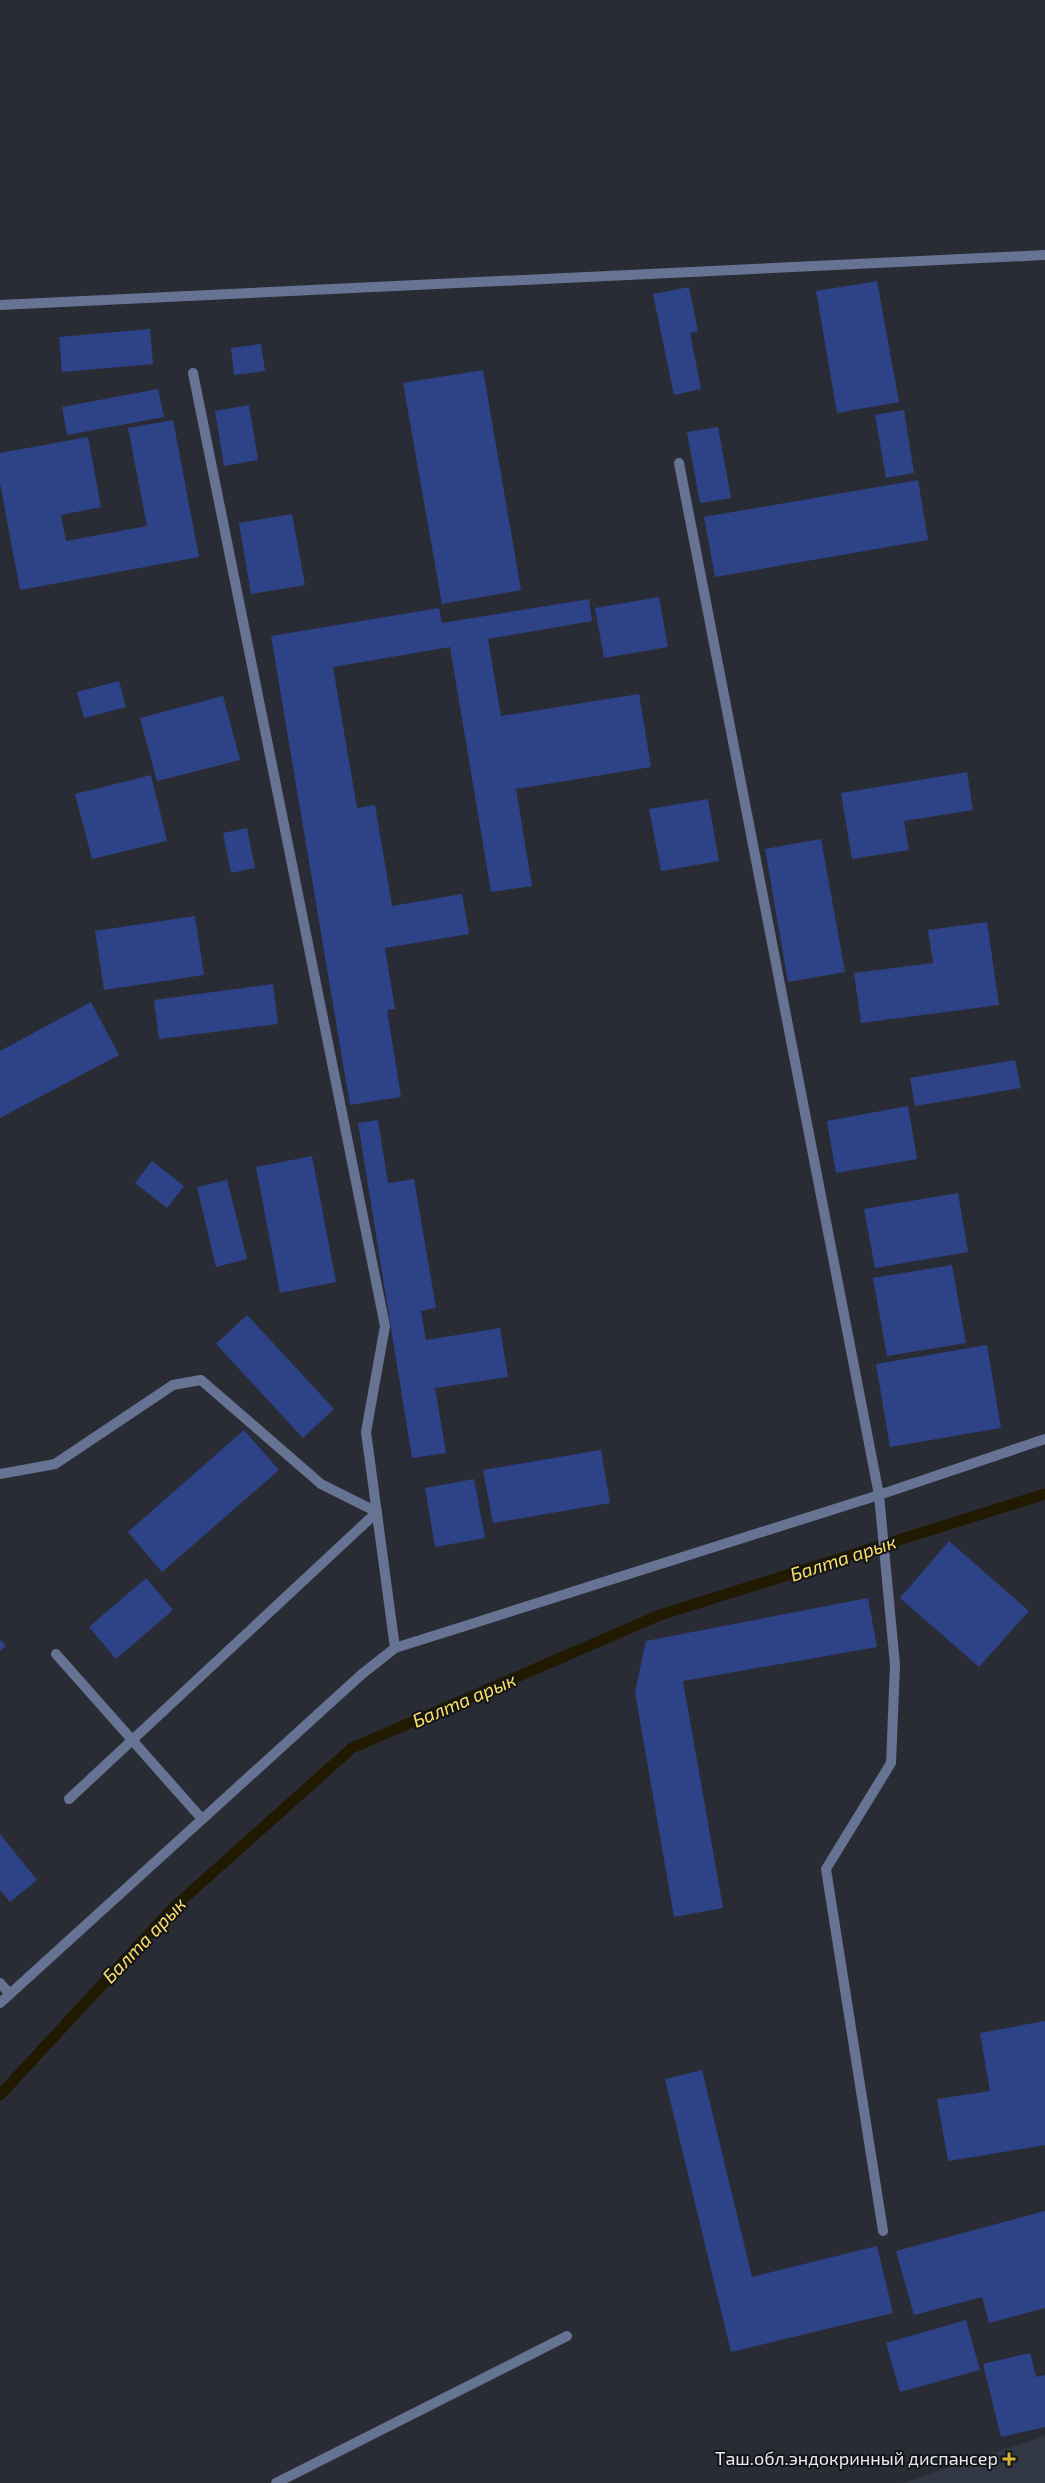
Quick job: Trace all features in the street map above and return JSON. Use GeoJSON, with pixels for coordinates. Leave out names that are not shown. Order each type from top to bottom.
{"type":"FeatureCollection","features":[{"type":"Feature","properties":{"kind":"street"},"geometry":{"type":"LineString","coordinates":[[0,305],[1045,255]]}},
{"type":"Feature","properties":{"kind":"street"},"geometry":{"type":"LineString","coordinates":[[193,373],[385,1326],[366,1432],[395,1648]]}},
{"type":"Feature","properties":{"kind":"street"},"geometry":{"type":"LineString","coordinates":[[679,463],[879,1495],[895,1665],[891,1763],[826,1868],[883,2231]]}},
{"type":"Feature","properties":{"kind":"street"},"geometry":{"type":"LineString","coordinates":[[0,1474],[55,1464],[173,1385],[201,1380],[321,1484],[377,1512]]}},
{"type":"Feature","properties":{"kind":"street"},"geometry":{"type":"LineString","coordinates":[[0,2003],[362,1674],[395,1648],[879,1495],[1045,1439]]}},
{"type":"Feature","properties":{"kind":"street"},"geometry":{"type":"LineString","coordinates":[[69,1799],[377,1512]]}},
{"type":"Feature","properties":{"kind":"street"},"geometry":{"type":"LineString","coordinates":[[56,1654],[202,1819]]}},
{"type":"Feature","properties":{"kind":"street"},"geometry":{"type":"LineString","coordinates":[[0,1983],[10,1994]]}},
{"type":"Feature","properties":{"kind":"street"},"geometry":{"type":"LineString","coordinates":[[276,2483],[567,2336]]}},
{"type":"Feature","properties":{"kind":"shaded area","name":"Таш.обл.эндокринный диспансер"},"geometry":{"type":"Polygon","coordinates":[[[1045,2436],[1045,2483],[902,2483],[1045,2436]]]}},
{"type":"Feature","properties":{"kind":"building"},"geometry":{"type":"Polygon","coordinates":[[[877,281],[899,402],[837,413],[816,291],[877,281]]]}},
{"type":"Feature","properties":{"kind":"building"},"geometry":{"type":"Polygon","coordinates":[[[689,287],[698,331],[690,333],[701,389],[674,395],[653,294],[689,287]]]}},
{"type":"Feature","properties":{"kind":"building"},"geometry":{"type":"Polygon","coordinates":[[[150,329],[153,364],[62,372],[59,337],[150,329]]]}},
{"type":"Feature","properties":{"kind":"building"},"geometry":{"type":"Polygon","coordinates":[[[261,344],[265,371],[234,375],[231,348],[261,344]]]}},
{"type":"Feature","properties":{"kind":"building"},"geometry":{"type":"Polygon","coordinates":[[[483,370],[521,590],[442,604],[403,383],[483,370]]]}},
{"type":"Feature","properties":{"kind":"building"},"geometry":{"type":"Polygon","coordinates":[[[158,389],[164,417],[67,435],[62,407],[158,389]]]}},
{"type":"Feature","properties":{"kind":"building"},"geometry":{"type":"Polygon","coordinates":[[[249,405],[258,460],[224,466],[215,411],[249,405]]]}},
{"type":"Feature","properties":{"kind":"building"},"geometry":{"type":"Polygon","coordinates":[[[904,410],[914,473],[886,478],[875,415],[904,410]]]}},
{"type":"Feature","properties":{"kind":"building"},"geometry":{"type":"Polygon","coordinates":[[[173,420],[199,557],[20,590],[0,483],[0,453],[88,437],[101,507],[61,515],[66,541],[147,526],[128,428],[173,420]]]}},
{"type":"Feature","properties":{"kind":"building"},"geometry":{"type":"Polygon","coordinates":[[[718,427],[731,498],[700,503],[687,432],[718,427]]]}},
{"type":"Feature","properties":{"kind":"building"},"geometry":{"type":"Polygon","coordinates":[[[918,480],[928,540],[715,577],[704,517],[918,480]]]}},
{"type":"Feature","properties":{"kind":"building"},"geometry":{"type":"Polygon","coordinates":[[[292,514],[305,585],[251,594],[239,523],[292,514]]]}},
{"type":"Feature","properties":{"kind":"building"},"geometry":{"type":"Polygon","coordinates":[[[659,597],[668,647],[604,658],[595,608],[659,597]]]}},
{"type":"Feature","properties":{"kind":"building"},"geometry":{"type":"Polygon","coordinates":[[[589,599],[592,621],[488,639],[501,716],[639,694],[651,767],[516,789],[532,886],[491,892],[450,647],[333,667],[357,808],[375,805],[392,906],[462,894],[469,934],[385,948],[395,1009],[387,1010],[401,1097],[350,1105],[271,636],[439,608],[442,623],[589,599]]]}},
{"type":"Feature","properties":{"kind":"building"},"geometry":{"type":"Polygon","coordinates":[[[119,681],[126,707],[84,718],[77,692],[119,681]]]}},
{"type":"Feature","properties":{"kind":"building"},"geometry":{"type":"Polygon","coordinates":[[[223,696],[240,760],[157,781],[140,718],[223,696]]]}},
{"type":"Feature","properties":{"kind":"building"},"geometry":{"type":"Polygon","coordinates":[[[967,772],[973,810],[904,821],[909,850],[852,859],[841,793],[967,772]]]}},
{"type":"Feature","properties":{"kind":"building"},"geometry":{"type":"Polygon","coordinates":[[[151,775],[167,841],[92,859],[75,794],[151,775]]]}},
{"type":"Feature","properties":{"kind":"building"},"geometry":{"type":"Polygon","coordinates":[[[708,799],[719,861],[661,871],[649,809],[708,799]]]}},
{"type":"Feature","properties":{"kind":"building"},"geometry":{"type":"Polygon","coordinates":[[[247,828],[255,868],[231,873],[223,833],[247,828]]]}},
{"type":"Feature","properties":{"kind":"building"},"geometry":{"type":"Polygon","coordinates":[[[821,839],[845,972],[788,982],[765,849],[821,839]]]}},
{"type":"Feature","properties":{"kind":"building"},"geometry":{"type":"Polygon","coordinates":[[[195,916],[204,975],[104,990],[95,931],[195,916]]]}},
{"type":"Feature","properties":{"kind":"building"},"geometry":{"type":"Polygon","coordinates":[[[987,922],[999,1005],[861,1023],[854,973],[933,963],[928,930],[987,922]]]}},
{"type":"Feature","properties":{"kind":"building"},"geometry":{"type":"Polygon","coordinates":[[[273,984],[278,1024],[159,1039],[154,1000],[273,984]]]}},
{"type":"Feature","properties":{"kind":"building"},"geometry":{"type":"Polygon","coordinates":[[[91,1002],[119,1055],[0,1118],[0,1051],[91,1002]]]}},
{"type":"Feature","properties":{"kind":"building"},"geometry":{"type":"Polygon","coordinates":[[[1015,1060],[1021,1088],[915,1106],[910,1078],[1015,1060]]]}},
{"type":"Feature","properties":{"kind":"building"},"geometry":{"type":"Polygon","coordinates":[[[908,1106],[917,1159],[836,1173],[827,1121],[908,1106]]]}},
{"type":"Feature","properties":{"kind":"building"},"geometry":{"type":"Polygon","coordinates":[[[378,1120],[388,1183],[414,1179],[436,1308],[421,1311],[426,1340],[500,1328],[508,1377],[435,1388],[446,1453],[412,1458],[358,1123],[378,1120]]]}},
{"type":"Feature","properties":{"kind":"building"},"geometry":{"type":"Polygon","coordinates":[[[312,1156],[336,1282],[280,1293],[256,1167],[312,1156]]]}},
{"type":"Feature","properties":{"kind":"building"},"geometry":{"type":"Polygon","coordinates":[[[152,1161],[184,1186],[167,1208],[135,1183],[152,1161]]]}},
{"type":"Feature","properties":{"kind":"building"},"geometry":{"type":"Polygon","coordinates":[[[227,1180],[247,1259],[216,1267],[197,1187],[227,1180]]]}},
{"type":"Feature","properties":{"kind":"building"},"geometry":{"type":"Polygon","coordinates":[[[958,1193],[968,1252],[875,1268],[864,1209],[958,1193]]]}},
{"type":"Feature","properties":{"kind":"building"},"geometry":{"type":"Polygon","coordinates":[[[952,1265],[966,1343],[887,1356],[873,1278],[952,1265]]]}},
{"type":"Feature","properties":{"kind":"building"},"geometry":{"type":"Polygon","coordinates":[[[247,1315],[334,1409],[303,1438],[216,1344],[247,1315]]]}},
{"type":"Feature","properties":{"kind":"building"},"geometry":{"type":"Polygon","coordinates":[[[987,1345],[1001,1428],[890,1447],[876,1364],[987,1345]]]}},
{"type":"Feature","properties":{"kind":"building"},"geometry":{"type":"Polygon","coordinates":[[[244,1430],[279,1470],[162,1572],[128,1532],[244,1430]]]}},
{"type":"Feature","properties":{"kind":"building"},"geometry":{"type":"Polygon","coordinates":[[[601,1450],[610,1503],[493,1523],[483,1470],[601,1450]]]}},
{"type":"Feature","properties":{"kind":"building"},"geometry":{"type":"Polygon","coordinates":[[[474,1479],[485,1538],[435,1547],[425,1488],[474,1479]]]}},
{"type":"Feature","properties":{"kind":"building"},"geometry":{"type":"Polygon","coordinates":[[[949,1541],[1029,1611],[979,1667],[900,1598],[949,1541]]]}},
{"type":"Feature","properties":{"kind":"building"},"geometry":{"type":"Polygon","coordinates":[[[146,1578],[173,1610],[116,1659],[89,1627],[146,1578]]]}},
{"type":"Feature","properties":{"kind":"building"},"geometry":{"type":"Polygon","coordinates":[[[868,1598],[877,1647],[683,1681],[723,1908],[674,1917],[635,1692],[646,1641],[868,1598]]]}},
{"type":"Feature","properties":{"kind":"building"},"geometry":{"type":"Polygon","coordinates":[[[0,1639],[6,1646],[0,1651],[0,1639]]]}},
{"type":"Feature","properties":{"kind":"building"},"geometry":{"type":"Polygon","coordinates":[[[0,1834],[37,1880],[10,1902],[0,1890],[0,1834]]]}},
{"type":"Feature","properties":{"kind":"building"},"geometry":{"type":"Polygon","coordinates":[[[1045,2021],[1045,2145],[948,2161],[937,2099],[990,2091],[980,2033],[1045,2021]]]}},
{"type":"Feature","properties":{"kind":"building"},"geometry":{"type":"Polygon","coordinates":[[[702,2070],[752,2277],[877,2246],[893,2313],[731,2352],[665,2079],[702,2070]]]}},
{"type":"Feature","properties":{"kind":"building"},"geometry":{"type":"Polygon","coordinates":[[[1045,2211],[1045,2308],[989,2323],[982,2297],[914,2315],[896,2251],[1045,2211]]]}},
{"type":"Feature","properties":{"kind":"building"},"geometry":{"type":"Polygon","coordinates":[[[966,2320],[980,2370],[900,2392],[886,2343],[966,2320]]]}},
{"type":"Feature","properties":{"kind":"building"},"geometry":{"type":"Polygon","coordinates":[[[1030,2353],[1036,2377],[1045,2375],[1045,2427],[1001,2437],[983,2364],[1030,2353]]]}},
{"type":"Feature","properties":{"kind":"waterway","name":"Балта арык"},"geometry":{"type":"LineString","coordinates":[[0,2095],[174,1907],[352,1748],[660,1615],[1045,1494]]}},
{"type":"Feature","properties":{"kind":"place","name":"Таш.обл.эндокринный диспансер"},"geometry":{"type":"Point","coordinates":[1009,2459]}}]}
